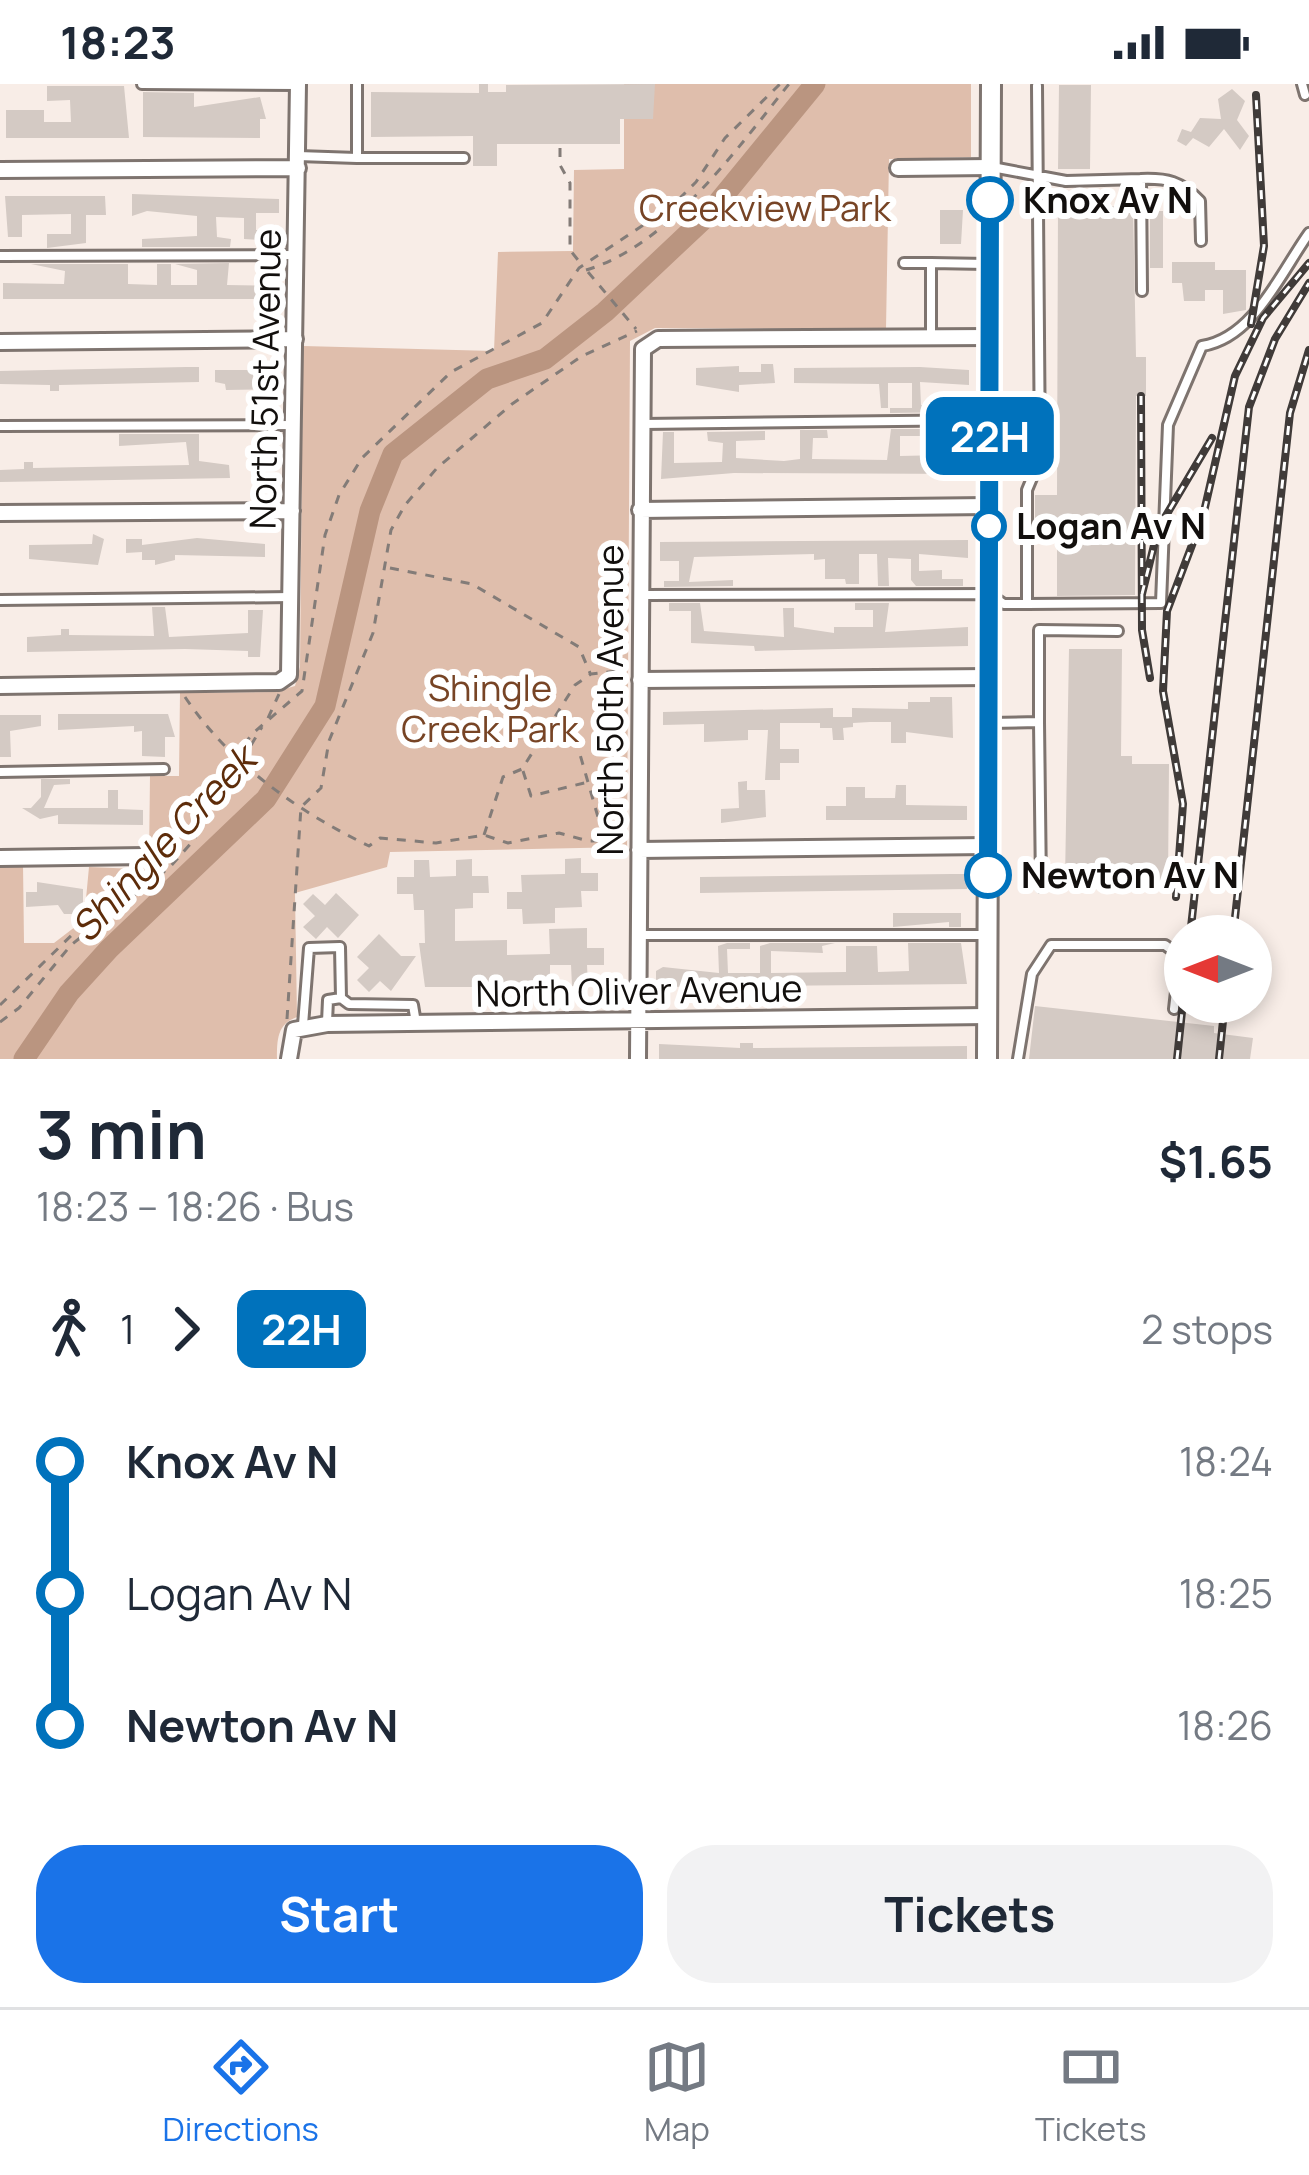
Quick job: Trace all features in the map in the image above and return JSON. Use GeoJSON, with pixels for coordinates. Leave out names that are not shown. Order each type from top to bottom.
{"type":"FeatureCollection","features":[{"type":"Feature","properties":{"kind":"street","name":"North 51st Avenue"},"geometry":{"type":"LineString","coordinates":[[0,686],[279,682],[290,675],[298,84]]}},
{"type":"Feature","properties":{"kind":"street"},"geometry":{"type":"LineString","coordinates":[[987,1059],[991,84]]}},
{"type":"Feature","properties":{"kind":"street"},"geometry":{"type":"LineString","coordinates":[[0,170],[298,162]]}},
{"type":"Feature","properties":{"kind":"street"},"geometry":{"type":"LineString","coordinates":[[898,168],[990,167]]}},
{"type":"Feature","properties":{"kind":"street"},"geometry":{"type":"LineString","coordinates":[[640,335],[658,339],[990,337]]}},
{"type":"Feature","properties":{"kind":"street","name":"North 50th Avenue"},"geometry":{"type":"LineString","coordinates":[[638,1059],[640,335]]}},
{"type":"Feature","properties":{"kind":"street"},"geometry":{"type":"LineString","coordinates":[[0,342],[295,339]]}},
{"type":"Feature","properties":{"kind":"street"},"geometry":{"type":"LineString","coordinates":[[640,510],[989,506]]}},
{"type":"Feature","properties":{"kind":"street"},"geometry":{"type":"LineString","coordinates":[[0,514],[292,511]]}},
{"type":"Feature","properties":{"kind":"street"},"geometry":{"type":"LineString","coordinates":[[640,674],[989,677]]}},
{"type":"Feature","properties":{"kind":"street"},"geometry":{"type":"LineString","coordinates":[[639,845],[988,846]]}},
{"type":"Feature","properties":{"kind":"street"},"geometry":{"type":"LineString","coordinates":[[0,858],[144,856]]}},
{"type":"Feature","properties":{"kind":"street","name":"North Oliver Avenue"},"geometry":{"type":"LineString","coordinates":[[299,1028],[987,1016]]}},
{"type":"Feature","properties":{"kind":"street"},"geometry":{"type":"LineString","coordinates":[[289,1059],[299,1028]]}},
{"type":"Feature","properties":{"kind":"lane"},"geometry":{"type":"LineString","coordinates":[[142,84],[298,84]]}},
{"type":"Feature","properties":{"kind":"lane"},"geometry":{"type":"LineString","coordinates":[[356,84],[357,158]]}},
{"type":"Feature","properties":{"kind":"lane"},"geometry":{"type":"LineString","coordinates":[[1302,84],[1305,95]]}},
{"type":"Feature","properties":{"kind":"lane"},"geometry":{"type":"LineString","coordinates":[[1027,604],[1027,490],[1040,459],[1037,86]]}},
{"type":"Feature","properties":{"kind":"lane"},"geometry":{"type":"LineString","coordinates":[[298,162],[464,158]]}},
{"type":"Feature","properties":{"kind":"lane"},"geometry":{"type":"LineString","coordinates":[[990,167],[1066,181],[1141,178],[1185,185],[1200,201],[1201,241]]}},
{"type":"Feature","properties":{"kind":"lane"},"geometry":{"type":"LineString","coordinates":[[1141,178],[1142,291]]}},
{"type":"Feature","properties":{"kind":"lane"},"geometry":{"type":"LineString","coordinates":[[640,595],[989,594],[1004,604],[1161,602],[1168,424],[1202,346],[1216,344],[1244,326],[1309,233]]}},
{"type":"Feature","properties":{"kind":"lane"},"geometry":{"type":"LineString","coordinates":[[0,256],[296,255]]}},
{"type":"Feature","properties":{"kind":"lane"},"geometry":{"type":"LineString","coordinates":[[904,263],[990,264]]}},
{"type":"Feature","properties":{"kind":"lane"},"geometry":{"type":"LineString","coordinates":[[931,263],[932,338]]}},
{"type":"Feature","properties":{"kind":"lane"},"geometry":{"type":"LineString","coordinates":[[640,424],[990,420]]}},
{"type":"Feature","properties":{"kind":"lane"},"geometry":{"type":"LineString","coordinates":[[0,426],[294,425]]}},
{"type":"Feature","properties":{"kind":"lane"},"geometry":{"type":"LineString","coordinates":[[0,600],[293,597]]}},
{"type":"Feature","properties":{"kind":"lane"},"geometry":{"type":"LineString","coordinates":[[1040,887],[1039,630],[1118,631]]}},
{"type":"Feature","properties":{"kind":"lane"},"geometry":{"type":"LineString","coordinates":[[988,723],[1039,722]]}},
{"type":"Feature","properties":{"kind":"lane"},"geometry":{"type":"LineString","coordinates":[[0,772],[164,769]]}},
{"type":"Feature","properties":{"kind":"lane"},"geometry":{"type":"LineString","coordinates":[[638,935],[987,935]]}},
{"type":"Feature","properties":{"kind":"lane"},"geometry":{"type":"LineString","coordinates":[[1018,1059],[1032,974],[1051,945],[1164,945]]}},
{"type":"Feature","properties":{"kind":"lane"},"geometry":{"type":"LineString","coordinates":[[299,1028],[307,997],[309,947],[340,947],[341,998]]}},
{"type":"Feature","properties":{"kind":"lane"},"geometry":{"type":"LineString","coordinates":[[307,997],[341,998],[349,1004],[413,1005],[416,1023]]}},
{"type":"Feature","properties":{"kind":"lane"},"geometry":{"type":"LineString","coordinates":[[327,1024],[328,1000]]}},
{"type":"Feature","properties":{"kind":"path"},"geometry":{"type":"LineString","coordinates":[[0,1005],[114,893],[154,869],[234,759],[306,684],[322,548],[335,504],[354,469],[435,384],[477,354],[542,323],[586,270],[663,214],[697,182],[725,138],[780,84]]}},
{"type":"Feature","properties":{"kind":"path"},"geometry":{"type":"LineString","coordinates":[[586,270],[604,265],[672,220],[789,84]]}},
{"type":"Feature","properties":{"kind":"path"},"geometry":{"type":"LineString","coordinates":[[299,1028],[287,1021],[301,807],[321,788],[329,741],[373,633],[392,530],[437,468],[565,367],[640,335],[569,250],[570,183],[560,165],[560,148]]}},
{"type":"Feature","properties":{"kind":"path"},"geometry":{"type":"LineString","coordinates":[[386,568],[472,584],[580,647],[591,674]]}},
{"type":"Feature","properties":{"kind":"path"},"geometry":{"type":"LineString","coordinates":[[484,835],[503,776],[522,769],[563,698],[591,674],[640,674]]}},
{"type":"Feature","properties":{"kind":"path"},"geometry":{"type":"LineString","coordinates":[[0,1022],[20,1008],[71,945],[170,867],[232,785],[279,696]]}},
{"type":"Feature","properties":{"kind":"path"},"geometry":{"type":"LineString","coordinates":[[185,697],[234,759],[301,807],[369,846],[380,838],[436,844],[484,835],[508,842],[559,833],[639,845]]}},
{"type":"Feature","properties":{"kind":"path"},"geometry":{"type":"LineString","coordinates":[[544,728],[572,732],[604,840]]}},
{"type":"Feature","properties":{"kind":"path"},"geometry":{"type":"LineString","coordinates":[[522,769],[531,796],[587,782]]}},
{"type":"Feature","properties":{"kind":"path"},"geometry":{"type":"LineString","coordinates":[[144,856],[147,843],[176,842]]}},
{"type":"Feature","properties":{"kind":"green space"},"geometry":{"type":"Polygon","coordinates":[[[624,84],[971,84],[971,157],[889,159],[886,329],[655,328],[630,341],[627,847],[390,852],[387,867],[295,893],[297,1017],[282,1028],[277,1059],[0,1059],[0,865],[23,864],[24,943],[54,943],[84,920],[89,867],[137,869],[149,859],[150,776],[179,776],[180,693],[274,692],[295,686],[300,667],[303,346],[494,351],[498,252],[573,251],[574,170],[624,169],[624,84]]]}},
{"type":"Feature","properties":{"kind":"building"},"geometry":{"type":"Polygon","coordinates":[[[479,84],[488,84],[488,92],[506,92],[506,85],[655,84],[653,119],[620,119],[620,144],[497,144],[497,166],[473,166],[473,136],[371,137],[371,92],[479,93],[479,84]]]}},
{"type":"Feature","properties":{"kind":"building"},"geometry":{"type":"Polygon","coordinates":[[[1059,85],[1091,85],[1090,169],[1058,169],[1059,85]]]}},
{"type":"Feature","properties":{"kind":"building"},"geometry":{"type":"Polygon","coordinates":[[[47,86],[124,86],[129,138],[6,138],[6,110],[44,110],[44,122],[71,122],[70,100],[47,101],[47,86]]]}},
{"type":"Feature","properties":{"kind":"building"},"geometry":{"type":"Polygon","coordinates":[[[1232,89],[1245,101],[1237,120],[1249,136],[1240,150],[1224,129],[1209,147],[1193,138],[1186,146],[1177,141],[1182,129],[1191,132],[1200,118],[1221,119],[1218,99],[1232,89]]]}},
{"type":"Feature","properties":{"kind":"building"},"geometry":{"type":"Polygon","coordinates":[[[143,92],[194,93],[194,107],[260,97],[266,119],[260,119],[260,138],[143,137],[143,92]]]}},
{"type":"Feature","properties":{"kind":"building"},"geometry":{"type":"Polygon","coordinates":[[[132,194],[279,199],[279,213],[256,213],[256,230],[277,230],[277,241],[244,239],[244,218],[216,217],[217,237],[231,239],[230,247],[142,247],[142,239],[197,236],[197,216],[147,211],[132,216],[132,194]]]}},
{"type":"Feature","properties":{"kind":"building"},"geometry":{"type":"Polygon","coordinates":[[[5,196],[105,196],[106,215],[86,215],[86,243],[47,248],[47,234],[71,234],[71,214],[22,215],[22,237],[8,237],[5,196]]]}},
{"type":"Feature","properties":{"kind":"building"},"geometry":{"type":"Polygon","coordinates":[[[1058,206],[1133,206],[1136,357],[1146,357],[1146,396],[1136,396],[1135,595],[1057,596],[1057,526],[1035,526],[1035,495],[1057,495],[1058,206]]]}},
{"type":"Feature","properties":{"kind":"building"},"geometry":{"type":"Polygon","coordinates":[[[940,210],[963,210],[961,244],[940,244],[940,210]]]}},
{"type":"Feature","properties":{"kind":"building"},"geometry":{"type":"Polygon","coordinates":[[[1150,211],[1163,211],[1163,268],[1150,268],[1150,211]]]}},
{"type":"Feature","properties":{"kind":"building"},"geometry":{"type":"Polygon","coordinates":[[[1172,262],[1215,262],[1215,270],[1246,270],[1246,310],[1223,314],[1223,290],[1205,290],[1205,301],[1184,301],[1182,283],[1172,283],[1172,262]]]}},
{"type":"Feature","properties":{"kind":"building"},"geometry":{"type":"Polygon","coordinates":[[[229,263],[227,285],[278,286],[278,299],[3,299],[3,283],[64,284],[65,271],[31,264],[128,264],[128,284],[157,285],[157,264],[171,264],[171,285],[197,285],[197,270],[175,264],[229,263]]]}},
{"type":"Feature","properties":{"kind":"building"},"geometry":{"type":"Polygon","coordinates":[[[761,364],[773,364],[775,383],[739,385],[739,392],[696,385],[696,368],[739,366],[739,372],[761,372],[761,364]]]}},
{"type":"Feature","properties":{"kind":"building"},"geometry":{"type":"Polygon","coordinates":[[[199,367],[199,382],[59,385],[59,391],[50,391],[50,385],[0,384],[0,371],[199,367]]]}},
{"type":"Feature","properties":{"kind":"building"},"geometry":{"type":"Polygon","coordinates":[[[794,368],[969,370],[969,385],[920,382],[921,405],[963,412],[890,413],[890,408],[912,408],[912,383],[888,383],[888,408],[881,408],[879,384],[794,383],[794,368]]]}},
{"type":"Feature","properties":{"kind":"building"},"geometry":{"type":"Polygon","coordinates":[[[215,370],[276,370],[276,389],[226,390],[225,384],[215,382],[215,370]]]}},
{"type":"Feature","properties":{"kind":"building"},"geometry":{"type":"Polygon","coordinates":[[[891,429],[963,429],[963,436],[900,436],[900,456],[943,455],[943,462],[965,462],[965,474],[734,473],[661,479],[663,432],[674,432],[674,463],[722,462],[723,443],[708,441],[707,432],[765,431],[765,440],[736,441],[736,458],[800,459],[800,430],[827,430],[828,438],[813,438],[812,459],[887,460],[891,429]]]}},
{"type":"Feature","properties":{"kind":"building"},"geometry":{"type":"Polygon","coordinates":[[[119,434],[199,434],[199,461],[229,465],[230,478],[0,482],[0,470],[24,469],[24,462],[33,462],[33,468],[189,465],[186,442],[119,446],[119,434]]]}},
{"type":"Feature","properties":{"kind":"building"},"geometry":{"type":"Polygon","coordinates":[[[93,534],[104,539],[98,565],[29,559],[29,545],[92,544],[93,534]]]}},
{"type":"Feature","properties":{"kind":"building"},"geometry":{"type":"Polygon","coordinates":[[[197,538],[265,544],[265,557],[175,555],[175,560],[155,565],[155,560],[142,560],[142,552],[126,553],[126,539],[142,539],[142,545],[197,538]]]}},
{"type":"Feature","properties":{"kind":"building"},"geometry":{"type":"Polygon","coordinates":[[[968,540],[968,558],[919,554],[919,571],[942,570],[942,579],[963,579],[963,586],[916,586],[911,580],[911,559],[888,558],[889,586],[878,586],[877,554],[859,554],[859,584],[846,584],[845,579],[825,579],[825,559],[814,560],[814,554],[694,557],[689,582],[733,580],[733,586],[664,587],[664,581],[679,581],[679,561],[660,561],[660,542],[968,540]]]}},
{"type":"Feature","properties":{"kind":"building"},"geometry":{"type":"Polygon","coordinates":[[[669,603],[700,603],[704,631],[784,637],[783,608],[794,608],[794,627],[834,633],[834,627],[873,627],[873,610],[855,610],[855,603],[889,603],[885,632],[968,627],[968,646],[755,651],[754,646],[691,643],[691,611],[669,611],[669,603]]]}},
{"type":"Feature","properties":{"kind":"building"},"geometry":{"type":"Polygon","coordinates":[[[152,607],[165,607],[169,637],[248,633],[248,610],[263,610],[260,657],[248,657],[248,651],[185,649],[27,652],[27,637],[61,635],[61,629],[69,629],[69,635],[154,636],[152,607]]]}},
{"type":"Feature","properties":{"kind":"building"},"geometry":{"type":"Polygon","coordinates":[[[1069,649],[1122,649],[1121,756],[1132,756],[1132,764],[1169,764],[1168,881],[1132,880],[1132,892],[1121,892],[1116,880],[1065,880],[1069,649]]]}},
{"type":"Feature","properties":{"kind":"building"},"geometry":{"type":"Polygon","coordinates":[[[930,697],[952,697],[953,738],[906,732],[906,743],[891,743],[891,722],[870,722],[853,723],[843,728],[844,740],[833,740],[832,728],[820,728],[820,723],[780,723],[780,749],[799,749],[799,763],[780,763],[780,780],[765,780],[768,730],[748,730],[748,740],[704,742],[704,724],[663,725],[663,712],[833,708],[833,717],[852,717],[852,708],[908,709],[908,702],[930,702],[930,697]]]}},
{"type":"Feature","properties":{"kind":"building"},"geometry":{"type":"Polygon","coordinates":[[[58,714],[168,714],[175,737],[165,737],[165,757],[142,756],[142,731],[134,732],[134,726],[58,730],[58,714]]]}},
{"type":"Feature","properties":{"kind":"building"},"geometry":{"type":"Polygon","coordinates":[[[0,715],[41,715],[41,726],[10,731],[11,757],[0,757],[0,715]]]}},
{"type":"Feature","properties":{"kind":"building"},"geometry":{"type":"Polygon","coordinates":[[[41,779],[70,779],[70,784],[54,785],[44,808],[108,808],[108,790],[118,790],[118,809],[143,810],[143,825],[58,824],[58,815],[40,819],[22,808],[31,808],[41,797],[41,779]]]}},
{"type":"Feature","properties":{"kind":"building"},"geometry":{"type":"Polygon","coordinates":[[[747,781],[747,790],[765,790],[766,817],[721,823],[721,809],[739,808],[738,782],[747,781]]]}},
{"type":"Feature","properties":{"kind":"building"},"geometry":{"type":"Polygon","coordinates":[[[896,785],[906,785],[906,805],[967,806],[967,820],[826,820],[826,806],[846,806],[846,787],[865,787],[865,798],[895,798],[896,785]]]}},
{"type":"Feature","properties":{"kind":"building"},"geometry":{"type":"Polygon","coordinates":[[[581,858],[581,873],[598,873],[598,891],[581,891],[582,907],[555,908],[555,923],[523,924],[522,909],[507,909],[507,892],[522,892],[521,875],[565,874],[565,859],[581,858]]]}},
{"type":"Feature","properties":{"kind":"building"},"geometry":{"type":"Polygon","coordinates":[[[472,859],[472,876],[488,876],[489,893],[473,893],[473,908],[455,909],[455,941],[507,940],[507,955],[550,954],[549,929],[587,928],[587,948],[604,948],[604,965],[587,965],[588,985],[572,986],[571,965],[550,965],[550,987],[425,987],[419,943],[425,943],[424,910],[414,910],[413,894],[397,894],[397,877],[414,877],[414,860],[429,860],[430,877],[456,876],[456,860],[472,859]]]}},
{"type":"Feature","properties":{"kind":"building"},"geometry":{"type":"Polygon","coordinates":[[[967,874],[967,889],[700,893],[700,877],[967,874]]]}},
{"type":"Feature","properties":{"kind":"building"},"geometry":{"type":"Polygon","coordinates":[[[37,882],[83,889],[83,914],[64,914],[58,905],[26,907],[26,892],[37,892],[37,882]]]}},
{"type":"Feature","properties":{"kind":"building"},"geometry":{"type":"Polygon","coordinates":[[[336,893],[359,915],[338,938],[327,927],[316,939],[303,927],[315,916],[303,904],[313,894],[325,905],[336,893]]]}},
{"type":"Feature","properties":{"kind":"building"},"geometry":{"type":"Polygon","coordinates":[[[893,913],[961,913],[961,927],[949,927],[949,922],[893,927],[893,913]]]}},
{"type":"Feature","properties":{"kind":"building"},"geometry":{"type":"Polygon","coordinates":[[[379,934],[401,956],[416,956],[391,991],[380,981],[369,992],[357,980],[369,968],[357,957],[379,934]]]}},
{"type":"Feature","properties":{"kind":"building"},"geometry":{"type":"Polygon","coordinates":[[[750,943],[750,949],[727,949],[728,973],[760,973],[760,946],[835,943],[822,946],[823,953],[771,951],[771,973],[846,972],[846,946],[877,946],[878,972],[909,971],[908,943],[961,943],[967,984],[656,987],[656,971],[663,967],[719,973],[718,946],[750,943]]]}},
{"type":"Feature","properties":{"kind":"building"},"geometry":{"type":"Polygon","coordinates":[[[1035,1006],[1214,1026],[1214,1033],[1253,1038],[1250,1059],[1029,1059],[1035,1006]]]}},
{"type":"Feature","properties":{"kind":"building"},"geometry":{"type":"Polygon","coordinates":[[[740,1043],[753,1043],[753,1048],[967,1046],[967,1059],[659,1059],[659,1044],[740,1048],[740,1043]]]}},
{"type":"Feature","properties":{"kind":"waterway","name":"Shingle Creek"},"geometry":{"type":"LineString","coordinates":[[24,1059],[69,993],[109,949],[266,799],[325,706],[370,511],[393,454],[487,379],[545,359],[605,312],[707,216],[815,84]]}},
{"type":"Feature","properties":{"kind":"railway"},"geometry":{"type":"LineString","coordinates":[[1251,324],[1264,246],[1256,95]]}},
{"type":"Feature","properties":{"kind":"railway"},"geometry":{"type":"LineString","coordinates":[[1176,897],[1183,804],[1163,691],[1167,611],[1203,516],[1235,376],[1263,318],[1309,263]]}},
{"type":"Feature","properties":{"kind":"railway"},"geometry":{"type":"LineString","coordinates":[[1192,915],[1249,407],[1275,339],[1309,283]]}},
{"type":"Feature","properties":{"kind":"railway"},"geometry":{"type":"LineString","coordinates":[[1235,915],[1290,413],[1309,350]]}},
{"type":"Feature","properties":{"kind":"railway"},"geometry":{"type":"LineString","coordinates":[[1141,396],[1142,630],[1150,678]]}},
{"type":"Feature","properties":{"kind":"railway"},"geometry":{"type":"LineString","coordinates":[[1142,594],[1158,529],[1212,438]]}},
{"type":"Feature","properties":{"kind":"railway"},"geometry":{"type":"LineString","coordinates":[[1177,1059],[1181,1023]]}},
{"type":"Feature","properties":{"kind":"railway"},"geometry":{"type":"LineString","coordinates":[[1219,1059],[1223,1023]]}},
{"type":"Feature","properties":{"kind":"bus line","name":"22H"},"geometry":{"type":"LineString","coordinates":[[988,875],[990,200]]}},
{"type":"Feature","properties":{"kind":"place","name":"Knox Av N"},"geometry":{"type":"Point","coordinates":[990,200]}},
{"type":"Feature","properties":{"kind":"place","name":"Logan Av N"},"geometry":{"type":"Point","coordinates":[989,526]}},
{"type":"Feature","properties":{"kind":"place","name":"Newton Av N"},"geometry":{"type":"Point","coordinates":[988,875]}},
{"type":"Feature","properties":{"kind":"park label","name":"Creekview Park"},"geometry":{"type":"Point","coordinates":[765,208]}},
{"type":"Feature","properties":{"kind":"park label","name":"Shingle Creek Park"},"geometry":{"type":"Point","coordinates":[490,708]}}]}
